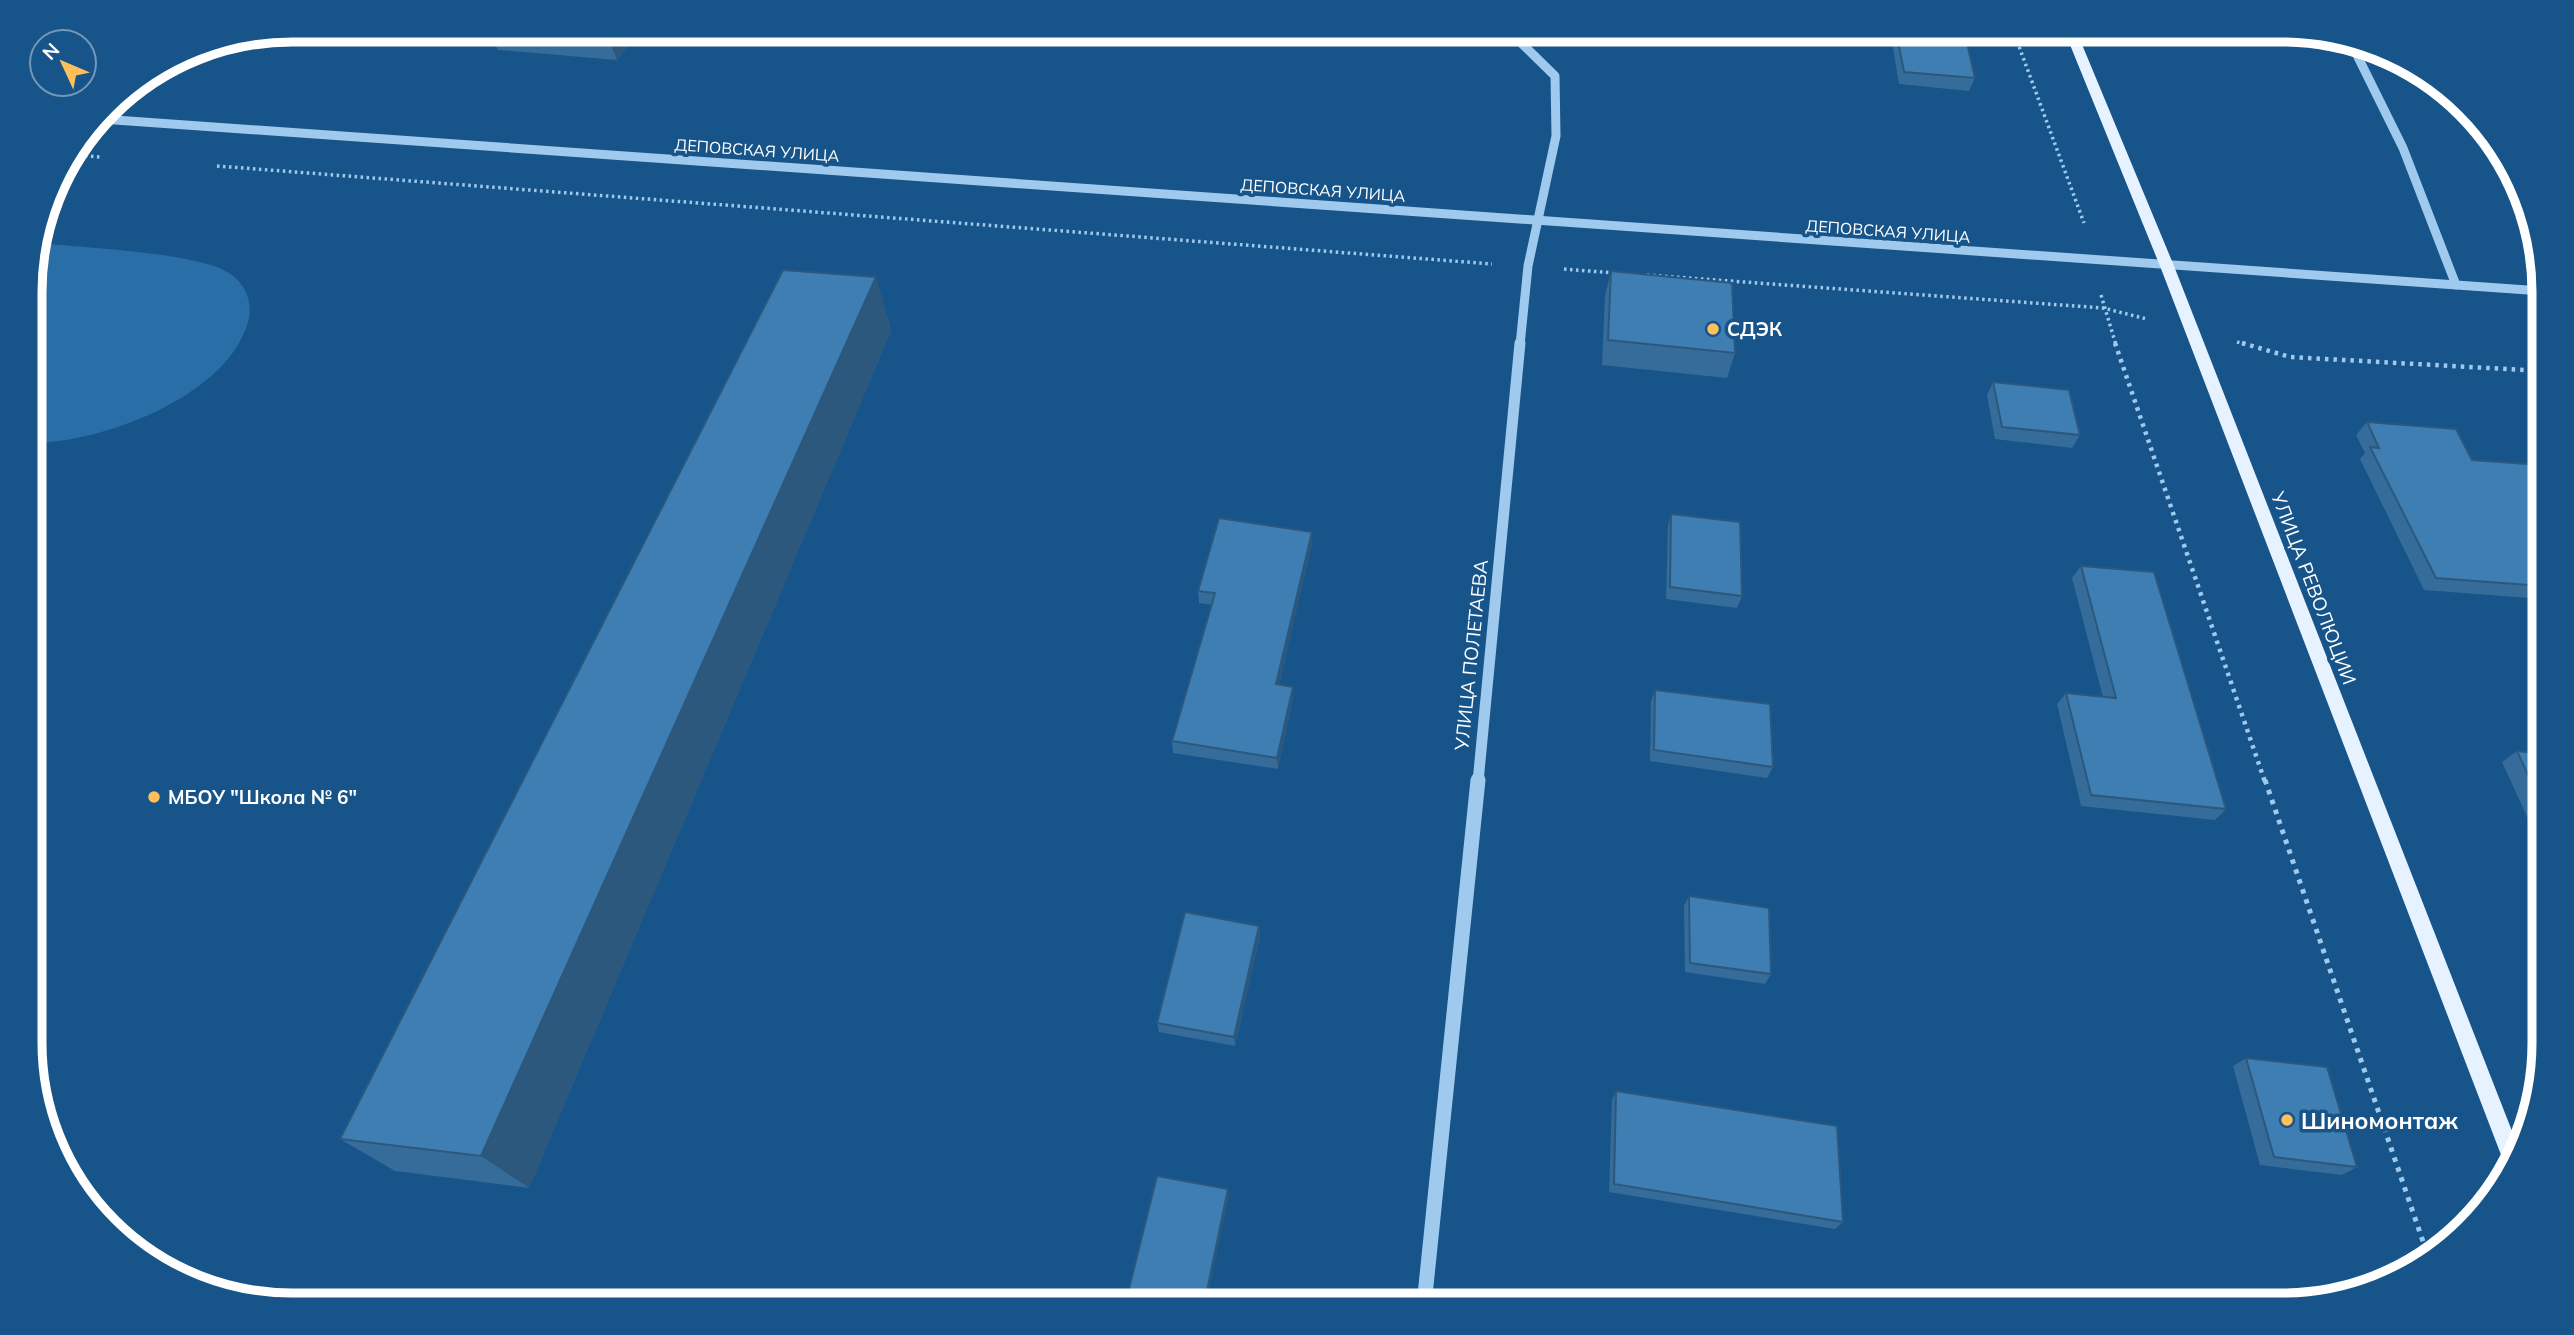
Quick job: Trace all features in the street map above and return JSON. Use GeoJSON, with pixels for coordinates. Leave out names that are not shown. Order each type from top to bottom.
{"type":"FeatureCollection","features":[{"type":"Feature","properties":{"kind":"main road","name":"УЛИЦА РЕВОЛЮЦИИ"},"geometry":{"type":"LineString","coordinates":[[2075,42],[2167,267],[2508,1149]]}},
{"type":"Feature","properties":{"kind":"street","name":"УЛИЦА ПОЛЕТАЕВА"},"geometry":{"type":"LineString","coordinates":[[1425,1293],[1439,1183],[1528,267],[1556,136],[1555,76],[1520,42]]}},
{"type":"Feature","properties":{"kind":"street"},"geometry":{"type":"LineString","coordinates":[[2356,53],[2403,148],[2456,285]]}},
{"type":"Feature","properties":{"kind":"street","name":"ДЕПОВСКАЯ УЛИЦА"},"geometry":{"type":"LineString","coordinates":[[111,120],[2167,267],[2532,290]]}},
{"type":"Feature","properties":{"kind":"path"},"geometry":{"type":"LineString","coordinates":[[2017,42],[2098,261],[2103,309],[2425,1248]]}},
{"type":"Feature","properties":{"kind":"path"},"geometry":{"type":"LineString","coordinates":[[82,156],[100,158]]}},
{"type":"Feature","properties":{"kind":"path"},"geometry":{"type":"LineString","coordinates":[[210,166],[1624,274]]}},
{"type":"Feature","properties":{"kind":"path"},"geometry":{"type":"LineString","coordinates":[[1638,274],[2103,309],[2290,356],[2532,369]]}},
{"type":"Feature","properties":{"kind":"shaded area"},"geometry":{"type":"Polygon","coordinates":[[[47,244],[169,256],[217,267],[237,279],[248,296],[248,322],[236,349],[215,373],[189,393],[158,411],[91,435],[43,442],[43,276],[47,244]]]}},
{"type":"Feature","properties":{"kind":"building"},"geometry":{"type":"Polygon","coordinates":[[[1898,42],[1967,42],[1975,78],[1904,72],[1898,42]]]}},
{"type":"Feature","properties":{"kind":"building"},"geometry":{"type":"Polygon","coordinates":[[[783,270],[876,277],[481,1156],[340,1139],[783,270]]]}},
{"type":"Feature","properties":{"kind":"building"},"geometry":{"type":"Polygon","coordinates":[[[1611,271],[1732,283],[1735,353],[1608,340],[1611,271]]]}},
{"type":"Feature","properties":{"kind":"building"},"geometry":{"type":"Polygon","coordinates":[[[1993,382],[2069,390],[2080,435],[2002,427],[1993,382]]]}},
{"type":"Feature","properties":{"kind":"building"},"geometry":{"type":"Polygon","coordinates":[[[2367,422],[2456,429],[2472,460],[2532,464],[2532,585],[2436,578],[2370,447],[2379,448],[2367,422]]]}},
{"type":"Feature","properties":{"kind":"building"},"geometry":{"type":"Polygon","coordinates":[[[1671,514],[1740,522],[1742,596],[1670,587],[1671,514]]]}},
{"type":"Feature","properties":{"kind":"building"},"geometry":{"type":"Polygon","coordinates":[[[1219,518],[1312,532],[1276,684],[1293,687],[1277,758],[1172,741],[1215,593],[1198,591],[1219,518]]]}},
{"type":"Feature","properties":{"kind":"building"},"geometry":{"type":"Polygon","coordinates":[[[2081,566],[2154,572],[2226,809],[2091,795],[2066,693],[2116,698],[2081,566]]]}},
{"type":"Feature","properties":{"kind":"building"},"geometry":{"type":"Polygon","coordinates":[[[1655,690],[1770,704],[1773,767],[1654,750],[1655,690]]]}},
{"type":"Feature","properties":{"kind":"building"},"geometry":{"type":"Polygon","coordinates":[[[2517,751],[2532,753],[2532,784],[2517,751]]]}},
{"type":"Feature","properties":{"kind":"building"},"geometry":{"type":"Polygon","coordinates":[[[1689,896],[1769,908],[1771,974],[1690,963],[1689,896]]]}},
{"type":"Feature","properties":{"kind":"building"},"geometry":{"type":"Polygon","coordinates":[[[1185,912],[1259,926],[1234,1037],[1157,1023],[1185,912]]]}},
{"type":"Feature","properties":{"kind":"building","name":"Шиномонтаж"},"geometry":{"type":"Polygon","coordinates":[[[2246,1058],[2327,1067],[2357,1167],[2274,1157],[2246,1058]]]}},
{"type":"Feature","properties":{"kind":"building"},"geometry":{"type":"Polygon","coordinates":[[[1616,1091],[1837,1126],[1843,1222],[1614,1184],[1616,1091]]]}},
{"type":"Feature","properties":{"kind":"building"},"geometry":{"type":"Polygon","coordinates":[[[1157,1176],[1228,1189],[1206,1293],[1128,1293],[1157,1176]]]}},
{"type":"Feature","properties":{"kind":"place","name":"СДЭК"},"geometry":{"type":"Point","coordinates":[1713,329]}},
{"type":"Feature","properties":{"kind":"place","name":"МБОУ \"Школа № 6\""},"geometry":{"type":"Point","coordinates":[154,797]}},
{"type":"Feature","properties":{"kind":"place","name":"Шиномонтаж"},"geometry":{"type":"Point","coordinates":[2287,1120]}}]}
